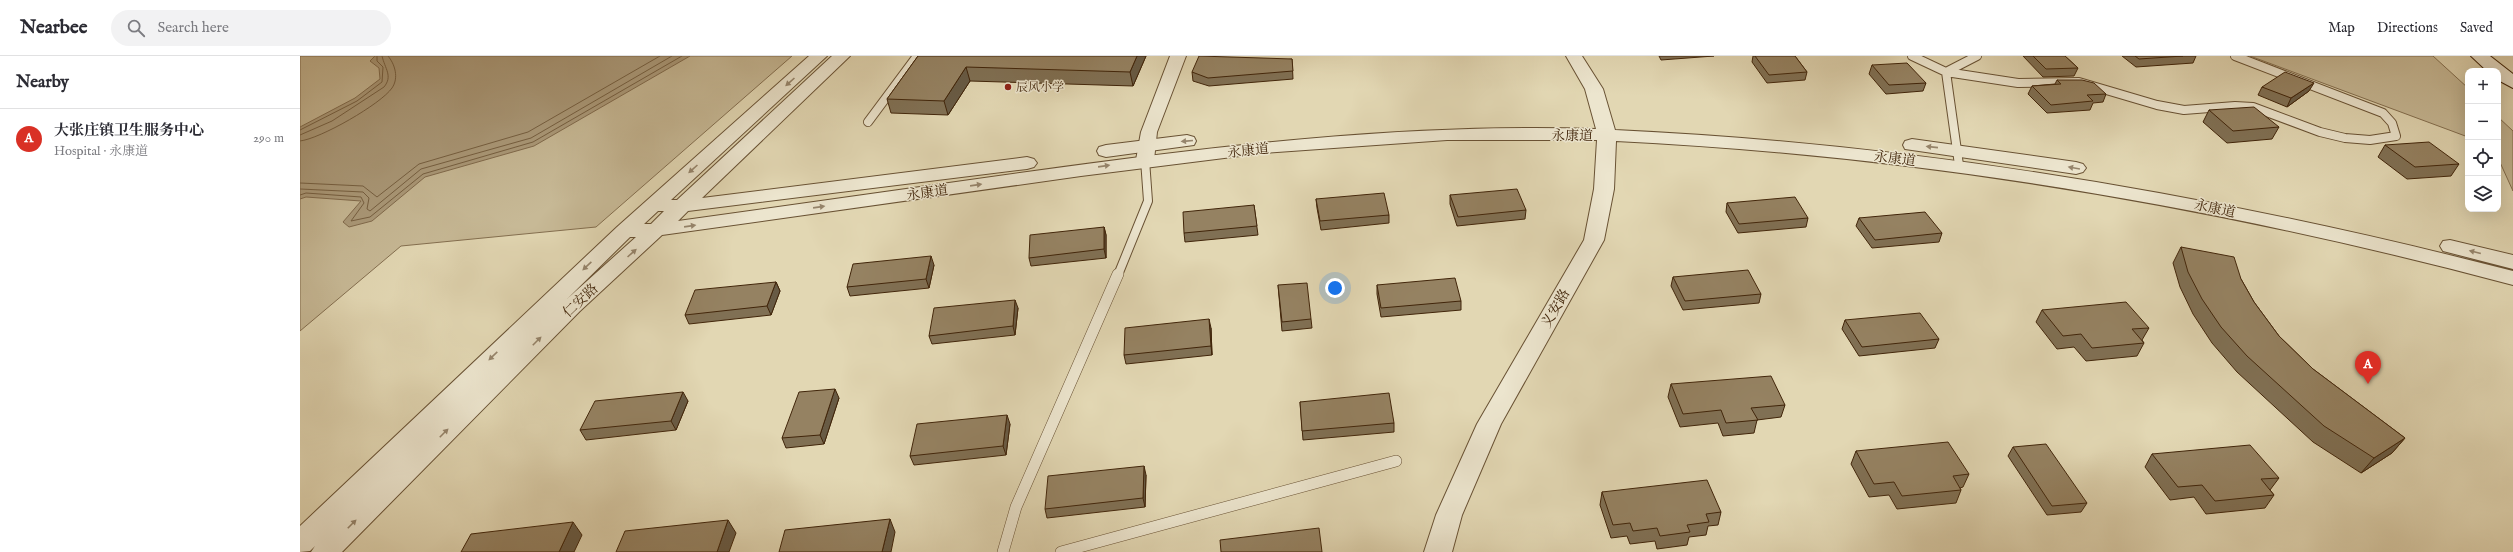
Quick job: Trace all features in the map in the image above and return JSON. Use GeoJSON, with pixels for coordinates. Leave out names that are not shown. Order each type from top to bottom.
{"type":"FeatureCollection","features":[{"type":"Feature","properties":{"kind":"street","name":"仁安路"},"geometry":{"type":"LineString","coordinates":[[300,543],[624,231],[819,56]]}},
{"type":"Feature","properties":{"kind":"street","name":"仁安路"},"geometry":{"type":"LineString","coordinates":[[325,552],[572,306],[682,206],[842,56]]}},
{"type":"Feature","properties":{"kind":"street"},"geometry":{"type":"LineString","coordinates":[[1146,152],[1149,132],[1178,56]]}},
{"type":"Feature","properties":{"kind":"street","name":"义安路"},"geometry":{"type":"LineString","coordinates":[[1438,552],[1449,514],[1489,424],[1594,240],[1604,189],[1606,129],[1594,89],[1574,56]]}},
{"type":"Feature","properties":{"kind":"street"},"geometry":{"type":"LineString","coordinates":[[2479,56],[2494,68]]}},
{"type":"Feature","properties":{"kind":"street"},"geometry":{"type":"LineString","coordinates":[[2501,73],[2513,83]]}},
{"type":"Feature","properties":{"kind":"street","name":"永康道"},"geometry":{"type":"LineString","coordinates":[[653,205],[682,206],[1024,163],[1146,152],[1409,137],[1606,129],[1816,149],[1958,158],[2121,176],[2279,207],[2513,262]]}},
{"type":"Feature","properties":{"kind":"street","name":"永康道"},"geometry":{"type":"LineString","coordinates":[[624,231],[656,230],[1146,152]]}},
{"type":"Feature","properties":{"kind":"street","name":"永康道"},"geometry":{"type":"LineString","coordinates":[[1958,158],[2138,192],[2279,221],[2513,278]]}},
{"type":"Feature","properties":{"kind":"lane"},"geometry":{"type":"LineString","coordinates":[[868,122],[917,56]]}},
{"type":"Feature","properties":{"kind":"lane"},"geometry":{"type":"LineString","coordinates":[[1912,56],[1946,72],[1974,74],[2018,83],[2077,81],[2102,86],[2159,106],[2186,111],[2206,110],[2227,105],[2254,107],[2313,131],[2353,140],[2365,141],[2396,136],[2396,129],[2392,120],[2383,113],[2235,56]]}},
{"type":"Feature","properties":{"kind":"lane"},"geometry":{"type":"LineString","coordinates":[[1946,72],[1977,56]]}},
{"type":"Feature","properties":{"kind":"lane"},"geometry":{"type":"LineString","coordinates":[[1946,72],[1958,158]]}},
{"type":"Feature","properties":{"kind":"lane"},"geometry":{"type":"LineString","coordinates":[[1003,552],[1016,507],[1107,301],[1148,201],[1146,152]]}},
{"type":"Feature","properties":{"kind":"lane"},"geometry":{"type":"LineString","coordinates":[[1061,552],[1396,461]]}},
{"type":"Feature","properties":{"kind":"shaded area"},"geometry":{"type":"Polygon","coordinates":[[[300,56],[792,56],[596,227],[401,246],[300,331],[300,56]]]}},
{"type":"Feature","properties":{"kind":"shaded area"},"geometry":{"type":"Polygon","coordinates":[[[2250,56],[2433,56],[2465,85],[2465,136],[2250,56]]]}},
{"type":"Feature","properties":{"kind":"shaded area"},"geometry":{"type":"Polygon","coordinates":[[[2501,120],[2513,131],[2513,191],[2501,165],[2501,120]]]}},
{"type":"Feature","properties":{"kind":"water"},"geometry":{"type":"Polygon","coordinates":[[[375,56],[690,56],[534,146],[425,177],[372,221],[349,227],[343,222],[361,201],[306,197],[300,199],[300,127],[355,98],[380,79],[379,68],[370,61],[375,56]]]}},
{"type":"Feature","properties":{"kind":"building"},"geometry":{"type":"Polygon","coordinates":[[[918,56],[1137,56],[1130,72],[966,67],[944,101],[887,99],[918,56]]]}},
{"type":"Feature","properties":{"kind":"building"},"geometry":{"type":"Polygon","coordinates":[[[1199,56],[1292,59],[1293,71],[1208,78],[1192,72],[1199,56]]]}},
{"type":"Feature","properties":{"kind":"building"},"geometry":{"type":"Polygon","coordinates":[[[1755,56],[1795,56],[1807,72],[1769,75],[1755,56]]]}},
{"type":"Feature","properties":{"kind":"building"},"geometry":{"type":"Polygon","coordinates":[[[2033,56],[2065,56],[2078,68],[2046,69],[2033,56]]]}},
{"type":"Feature","properties":{"kind":"building"},"geometry":{"type":"Polygon","coordinates":[[[2135,56],[2183,56],[2139,59],[2135,56]]]}},
{"type":"Feature","properties":{"kind":"building"},"geometry":{"type":"Polygon","coordinates":[[[1907,63],[1926,83],[1889,85],[1872,65],[1907,63]]]}},
{"type":"Feature","properties":{"kind":"building"},"geometry":{"type":"Polygon","coordinates":[[[2285,72],[2314,83],[2291,98],[2262,87],[2285,72]]]}},
{"type":"Feature","properties":{"kind":"building"},"geometry":{"type":"Polygon","coordinates":[[[2057,80],[2082,80],[2094,83],[2106,94],[2087,95],[2093,101],[2051,105],[2032,86],[2061,84],[2057,80]]]}},
{"type":"Feature","properties":{"kind":"building"},"geometry":{"type":"Polygon","coordinates":[[[2254,107],[2279,127],[2233,131],[2209,110],[2254,107]]]}},
{"type":"Feature","properties":{"kind":"building"},"geometry":{"type":"Polygon","coordinates":[[[2429,142],[2459,164],[2415,167],[2385,145],[2429,142]]]}},
{"type":"Feature","properties":{"kind":"building"},"geometry":{"type":"Polygon","coordinates":[[[1517,189],[1526,210],[1458,217],[1450,195],[1517,189]]]}},
{"type":"Feature","properties":{"kind":"building"},"geometry":{"type":"Polygon","coordinates":[[[1384,193],[1389,215],[1320,221],[1316,199],[1384,193]]]}},
{"type":"Feature","properties":{"kind":"building"},"geometry":{"type":"Polygon","coordinates":[[[1795,197],[1808,218],[1739,224],[1727,203],[1795,197]]]}},
{"type":"Feature","properties":{"kind":"building"},"geometry":{"type":"Polygon","coordinates":[[[1254,205],[1257,226],[1184,233],[1183,212],[1254,205]]]}},
{"type":"Feature","properties":{"kind":"building"},"geometry":{"type":"Polygon","coordinates":[[[1925,212],[1942,233],[1875,240],[1859,218],[1925,212]]]}},
{"type":"Feature","properties":{"kind":"building"},"geometry":{"type":"Polygon","coordinates":[[[1104,227],[1104,249],[1029,258],[1030,235],[1104,227]]]}},
{"type":"Feature","properties":{"kind":"building"},"geometry":{"type":"Polygon","coordinates":[[[2181,247],[2234,257],[2241,279],[2254,302],[2279,336],[2313,369],[2405,438],[2374,458],[2324,426],[2247,356],[2221,327],[2202,299],[2188,272],[2181,247]]]}},
{"type":"Feature","properties":{"kind":"building"},"geometry":{"type":"Polygon","coordinates":[[[931,256],[926,279],[847,287],[853,264],[931,256]]]}},
{"type":"Feature","properties":{"kind":"building"},"geometry":{"type":"Polygon","coordinates":[[[1748,270],[1761,294],[1685,301],[1673,277],[1748,270]]]}},
{"type":"Feature","properties":{"kind":"building"},"geometry":{"type":"Polygon","coordinates":[[[1455,278],[1461,301],[1381,308],[1377,285],[1455,278]]]}},
{"type":"Feature","properties":{"kind":"building"},"geometry":{"type":"Polygon","coordinates":[[[776,282],[767,306],[685,315],[695,290],[776,282]]]}},
{"type":"Feature","properties":{"kind":"building"},"geometry":{"type":"Polygon","coordinates":[[[1307,283],[1311,319],[1282,322],[1278,285],[1307,283]]]}},
{"type":"Feature","properties":{"kind":"building"},"geometry":{"type":"Polygon","coordinates":[[[1015,300],[1013,326],[929,336],[934,308],[1015,300]]]}},
{"type":"Feature","properties":{"kind":"building"},"geometry":{"type":"Polygon","coordinates":[[[2126,302],[2149,328],[2132,329],[2144,343],[2092,348],[2081,334],[2063,336],[2042,310],[2126,302]]]}},
{"type":"Feature","properties":{"kind":"building"},"geometry":{"type":"Polygon","coordinates":[[[1920,313],[1939,339],[1862,347],[1845,320],[1920,313]]]}},
{"type":"Feature","properties":{"kind":"building"},"geometry":{"type":"Polygon","coordinates":[[[1209,319],[1211,346],[1124,355],[1125,328],[1209,319]]]}},
{"type":"Feature","properties":{"kind":"building"},"geometry":{"type":"Polygon","coordinates":[[[1771,376],[1785,405],[1751,408],[1758,420],[1726,423],[1721,410],[1683,414],[1671,384],[1771,376]]]}},
{"type":"Feature","properties":{"kind":"building"},"geometry":{"type":"Polygon","coordinates":[[[835,389],[820,435],[782,438],[799,392],[835,389]]]}},
{"type":"Feature","properties":{"kind":"building"},"geometry":{"type":"Polygon","coordinates":[[[683,392],[671,421],[580,430],[595,401],[683,392]]]}},
{"type":"Feature","properties":{"kind":"building"},"geometry":{"type":"Polygon","coordinates":[[[1389,393],[1394,423],[1302,431],[1300,402],[1389,393]]]}},
{"type":"Feature","properties":{"kind":"building"},"geometry":{"type":"Polygon","coordinates":[[[1007,415],[1003,446],[910,456],[917,424],[1007,415]]]}},
{"type":"Feature","properties":{"kind":"building"},"geometry":{"type":"Polygon","coordinates":[[[1948,442],[1969,474],[1953,476],[1961,490],[1902,496],[1894,482],[1874,484],[1856,451],[1948,442]]]}},
{"type":"Feature","properties":{"kind":"building"},"geometry":{"type":"Polygon","coordinates":[[[2046,444],[2087,503],[2052,506],[2013,447],[2046,444]]]}},
{"type":"Feature","properties":{"kind":"building"},"geometry":{"type":"Polygon","coordinates":[[[2250,445],[2279,478],[2261,479],[2274,495],[2215,501],[2202,485],[2178,487],[2152,454],[2250,445]]]}},
{"type":"Feature","properties":{"kind":"building"},"geometry":{"type":"Polygon","coordinates":[[[1144,466],[1143,498],[1045,509],[1048,476],[1144,466]]]}},
{"type":"Feature","properties":{"kind":"building"},"geometry":{"type":"Polygon","coordinates":[[[1707,480],[1721,512],[1706,514],[1709,522],[1687,525],[1690,532],[1660,536],[1657,528],[1633,531],[1630,523],[1613,525],[1602,492],[1707,480]]]}},
{"type":"Feature","properties":{"kind":"building"},"geometry":{"type":"Polygon","coordinates":[[[890,519],[882,552],[779,552],[785,530],[890,519]]]}},
{"type":"Feature","properties":{"kind":"building"},"geometry":{"type":"Polygon","coordinates":[[[728,520],[717,552],[616,552],[625,531],[728,520]]]}},
{"type":"Feature","properties":{"kind":"building"},"geometry":{"type":"Polygon","coordinates":[[[573,522],[559,552],[461,552],[471,534],[573,522]]]}},
{"type":"Feature","properties":{"kind":"building"},"geometry":{"type":"Polygon","coordinates":[[[1319,528],[1322,552],[1221,552],[1220,540],[1319,528]]]}},
{"type":"Feature","properties":{"kind":"place","name":"辰风小学"},"geometry":{"type":"Point","coordinates":[1008,87]}},
{"type":"Feature","properties":{"kind":"place","name":"大张庄镇卫生服务中心"},"geometry":{"type":"Point","coordinates":[2368,384]}}]}
